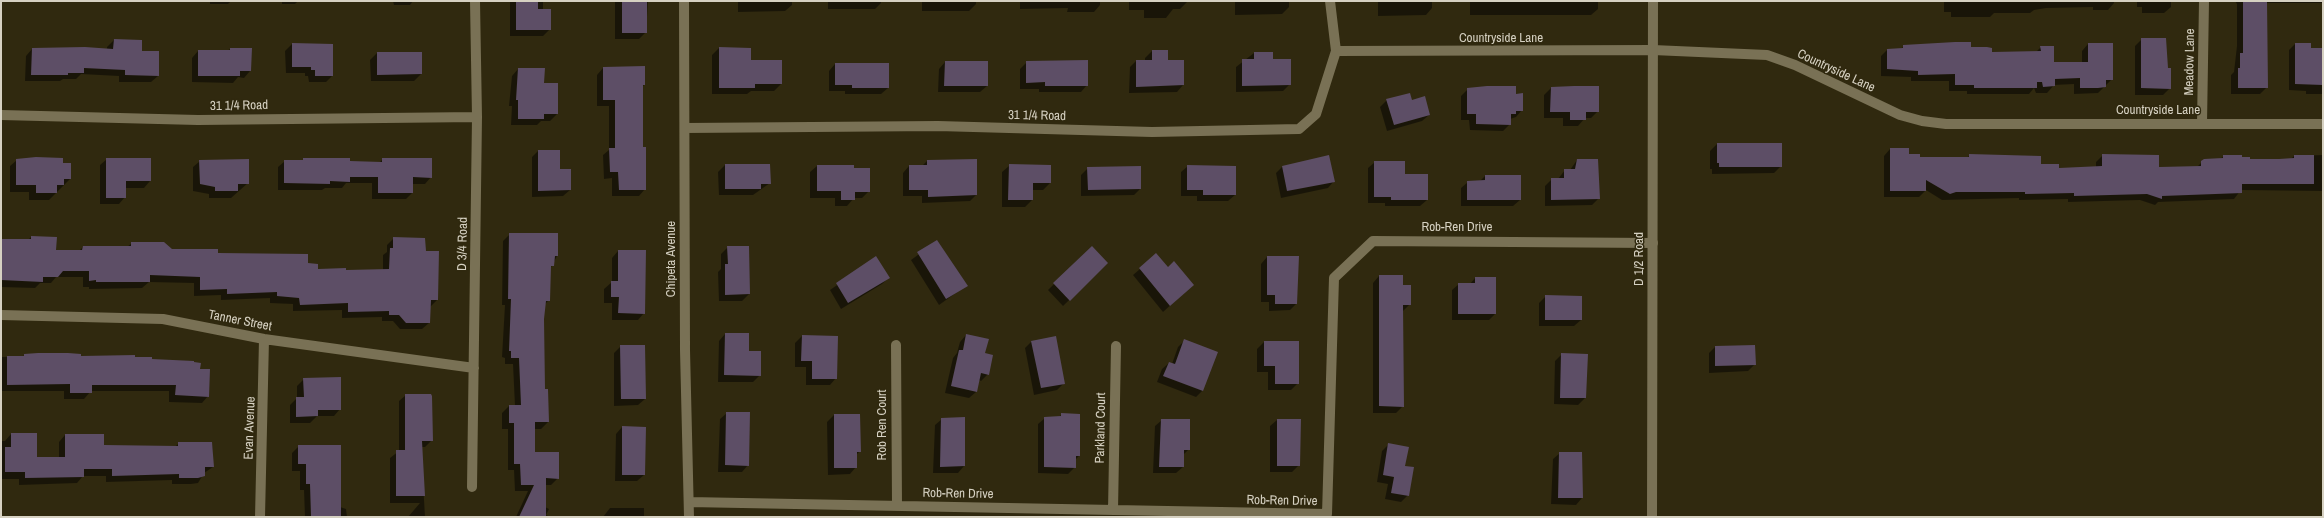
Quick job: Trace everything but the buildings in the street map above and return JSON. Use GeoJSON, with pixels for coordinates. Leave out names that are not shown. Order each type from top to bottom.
{"type":"FeatureCollection","features":[{"type":"Feature","properties":{"kind":"street","name":"D 3/4 Road"},"geometry":{"type":"LineString","coordinates":[[472,487],[478,117],[475,1]]}},
{"type":"Feature","properties":{"kind":"street","name":"Chipeta Avenue"},"geometry":{"type":"LineString","coordinates":[[684,1],[685,350],[689,517]]}},
{"type":"Feature","properties":{"kind":"street"},"geometry":{"type":"LineString","coordinates":[[1330,1],[1336,51]]}},
{"type":"Feature","properties":{"kind":"street","name":"D 1/2 Road"},"geometry":{"type":"LineString","coordinates":[[1652,517],[1653,1]]}},
{"type":"Feature","properties":{"kind":"street","name":"Meadow Lane"},"geometry":{"type":"LineString","coordinates":[[2202,124],[2204,1]]}},
{"type":"Feature","properties":{"kind":"street","name":"Countryside Lane"},"geometry":{"type":"LineString","coordinates":[[1336,51],[1653,50],[1767,55],[1795,65],[1900,115],[1922,121],[1946,124],[2323,124]]}},
{"type":"Feature","properties":{"kind":"street","name":"31 1/4 Road"},"geometry":{"type":"LineString","coordinates":[[685,128],[938,126],[1152,132],[1299,129],[1316,114],[1336,51]]}},
{"type":"Feature","properties":{"kind":"street","name":"31 1/4 Road"},"geometry":{"type":"LineString","coordinates":[[1,115],[198,120],[478,117]]}},
{"type":"Feature","properties":{"kind":"street","name":"Rob-Ren Drive"},"geometry":{"type":"LineString","coordinates":[[689,502],[1327,514],[1334,278],[1373,241],[1653,243]]}},
{"type":"Feature","properties":{"kind":"street","name":"Tanner Street"},"geometry":{"type":"LineString","coordinates":[[1,315],[163,319],[264,339],[474,368]]}},
{"type":"Feature","properties":{"kind":"street","name":"Evan Avenue"},"geometry":{"type":"LineString","coordinates":[[260,517],[264,339]]}},
{"type":"Feature","properties":{"kind":"street","name":"Rob Ren Court"},"geometry":{"type":"LineString","coordinates":[[896,345],[896,505]]}},
{"type":"Feature","properties":{"kind":"street","name":"Parkland Court"},"geometry":{"type":"LineString","coordinates":[[1113,510],[1116,346]]}}]}
